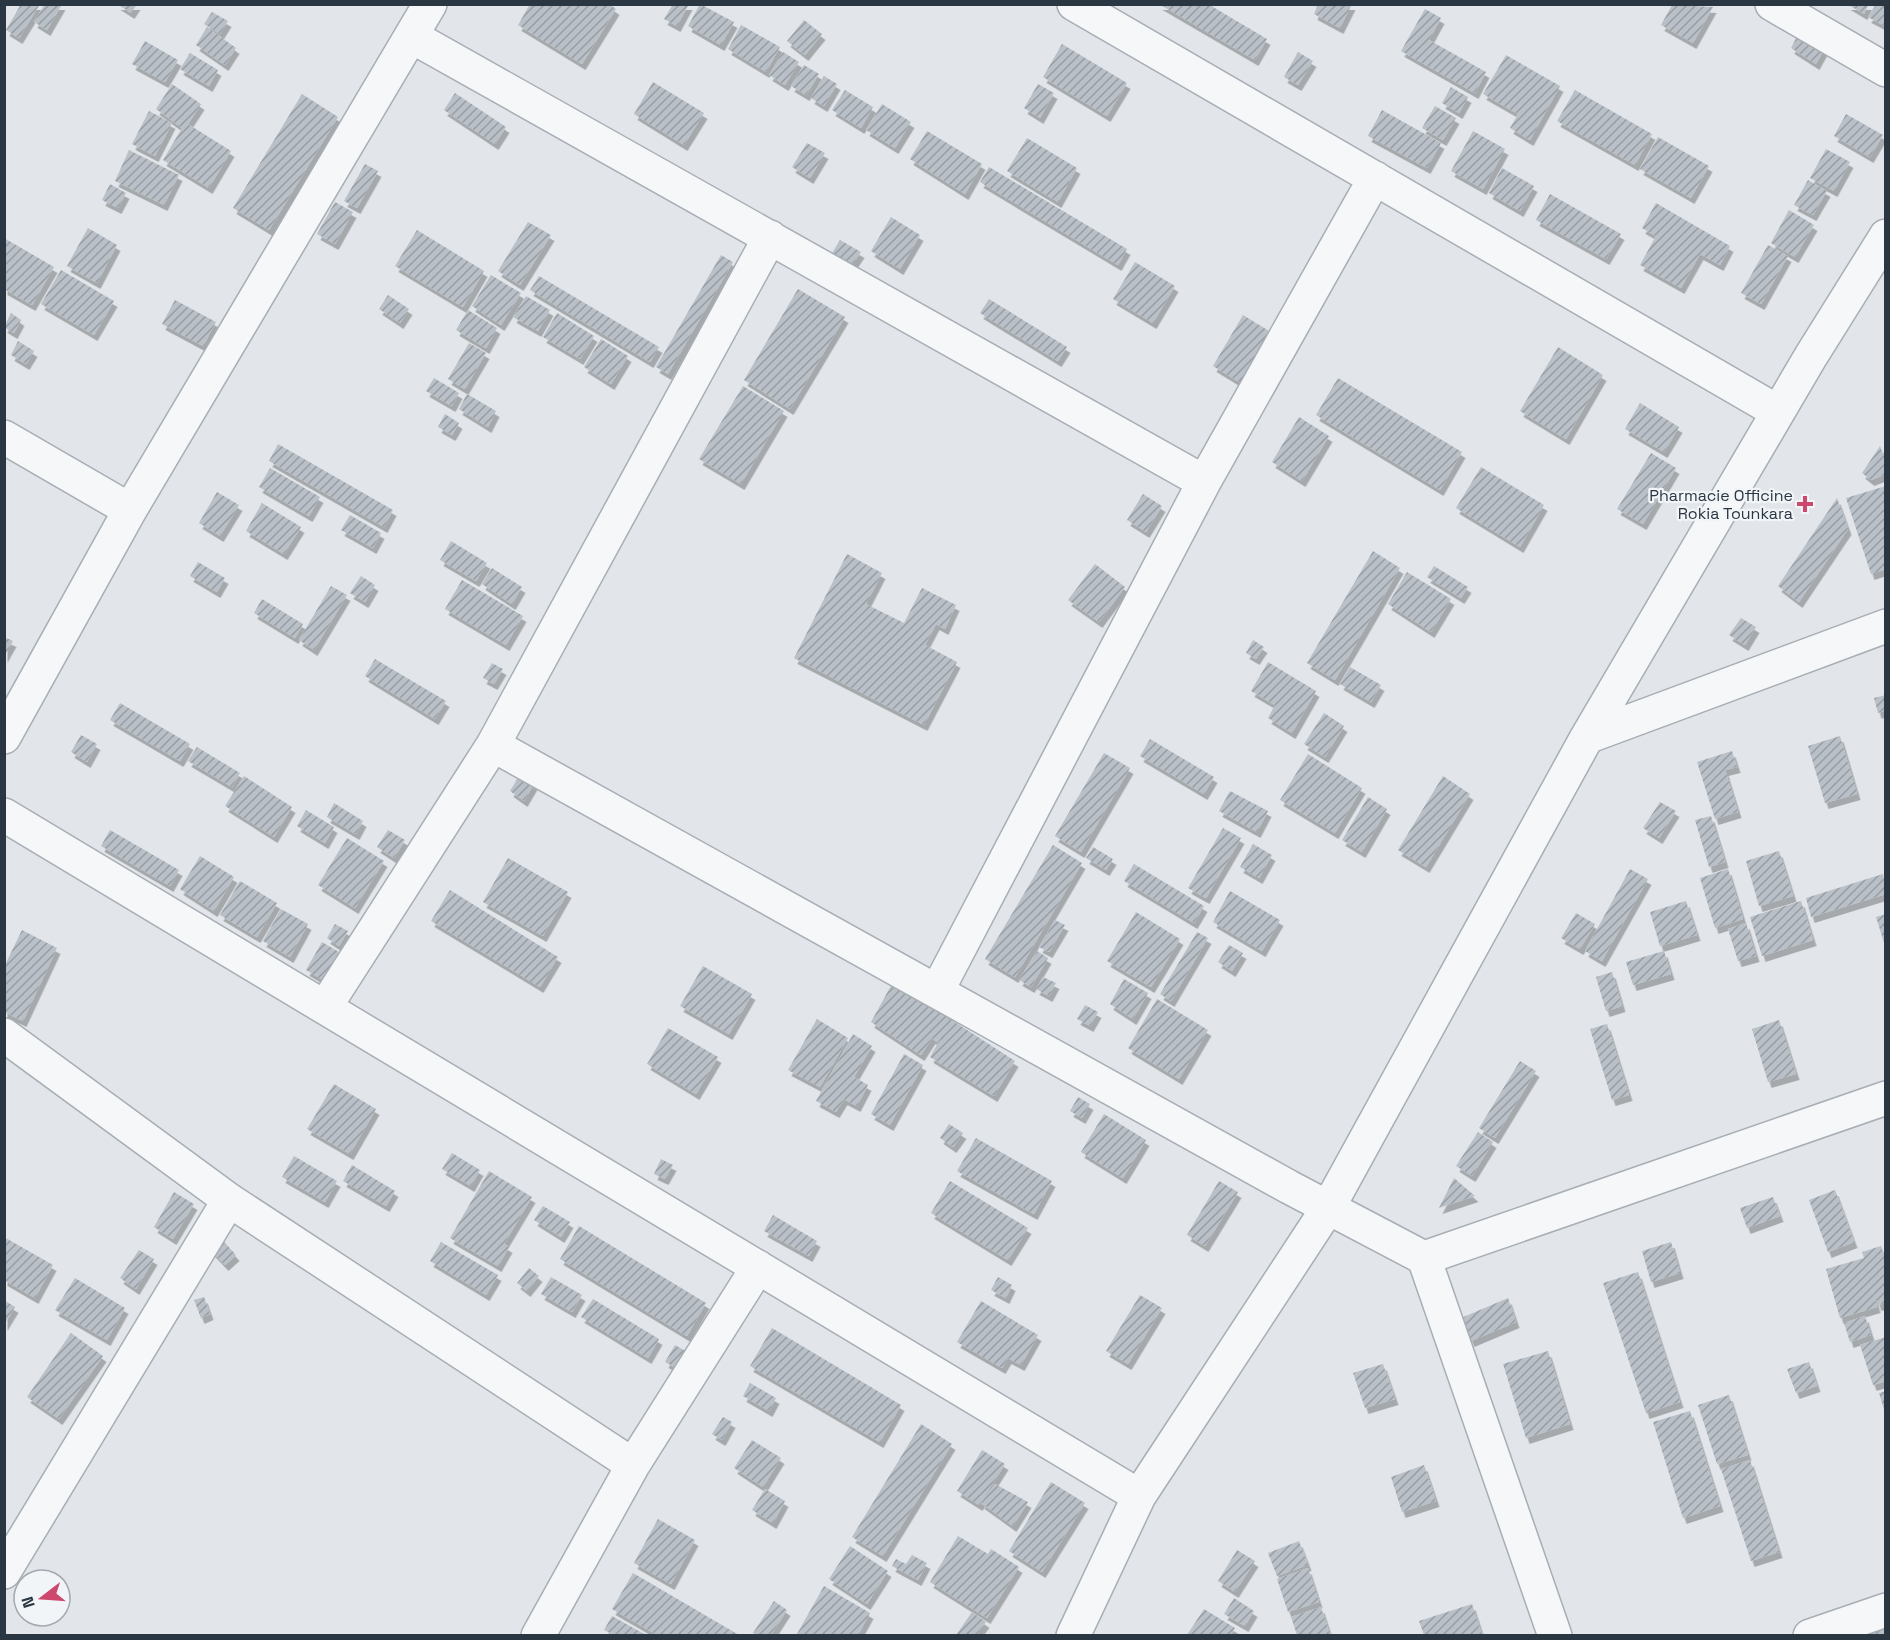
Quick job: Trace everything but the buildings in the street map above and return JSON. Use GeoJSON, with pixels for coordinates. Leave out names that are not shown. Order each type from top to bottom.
{"type":"FeatureCollection","features":[{"type":"Feature","properties":{"kind":"street"},"geometry":{"type":"LineString","coordinates":[[4,737],[130,510],[430,4]]}},
{"type":"Feature","properties":{"kind":"street"},"geometry":{"type":"LineString","coordinates":[[1074,4],[1778,412]]}},
{"type":"Feature","properties":{"kind":"street"},"geometry":{"type":"LineString","coordinates":[[1772,4],[1886,70]]}},
{"type":"Feature","properties":{"kind":"street"},"geometry":{"type":"LineString","coordinates":[[411,36],[1204,482]]}},
{"type":"Feature","properties":{"kind":"street"},"geometry":{"type":"LineString","coordinates":[[937,991],[1204,482],[1375,178]]}},
{"type":"Feature","properties":{"kind":"street"},"geometry":{"type":"LineString","coordinates":[[1073,1635],[1139,1496],[1328,1208],[1587,736],[1778,412],[1886,236]]}},
{"type":"Feature","properties":{"kind":"street"},"geometry":{"type":"LineString","coordinates":[[325,1007],[493,745],[770,237]]}},
{"type":"Feature","properties":{"kind":"street"},"geometry":{"type":"LineString","coordinates":[[4,437],[130,510]]}},
{"type":"Feature","properties":{"kind":"street"},"geometry":{"type":"LineString","coordinates":[[1587,736],[1886,626]]}},
{"type":"Feature","properties":{"kind":"street"},"geometry":{"type":"LineString","coordinates":[[493,745],[1328,1208],[1424,1258],[1555,1635]]}},
{"type":"Feature","properties":{"kind":"street"},"geometry":{"type":"LineString","coordinates":[[4,815],[1139,1496]]}},
{"type":"Feature","properties":{"kind":"street"},"geometry":{"type":"LineString","coordinates":[[4,1035],[229,1200],[633,1465]]}},
{"type":"Feature","properties":{"kind":"street"},"geometry":{"type":"LineString","coordinates":[[1424,1258],[1886,1098]]}},
{"type":"Feature","properties":{"kind":"street"},"geometry":{"type":"LineString","coordinates":[[4,1572],[229,1200]]}},
{"type":"Feature","properties":{"kind":"street"},"geometry":{"type":"LineString","coordinates":[[538,1635],[633,1465],[758,1267]]}},
{"type":"Feature","properties":{"kind":"street"},"geometry":{"type":"LineString","coordinates":[[1810,1635],[1886,1610]]}},
{"type":"Feature","properties":{"kind":"place","name":"Pharmacie Officine Rokia Tounkara"},"geometry":{"type":"Point","coordinates":[1805,504]}}]}
